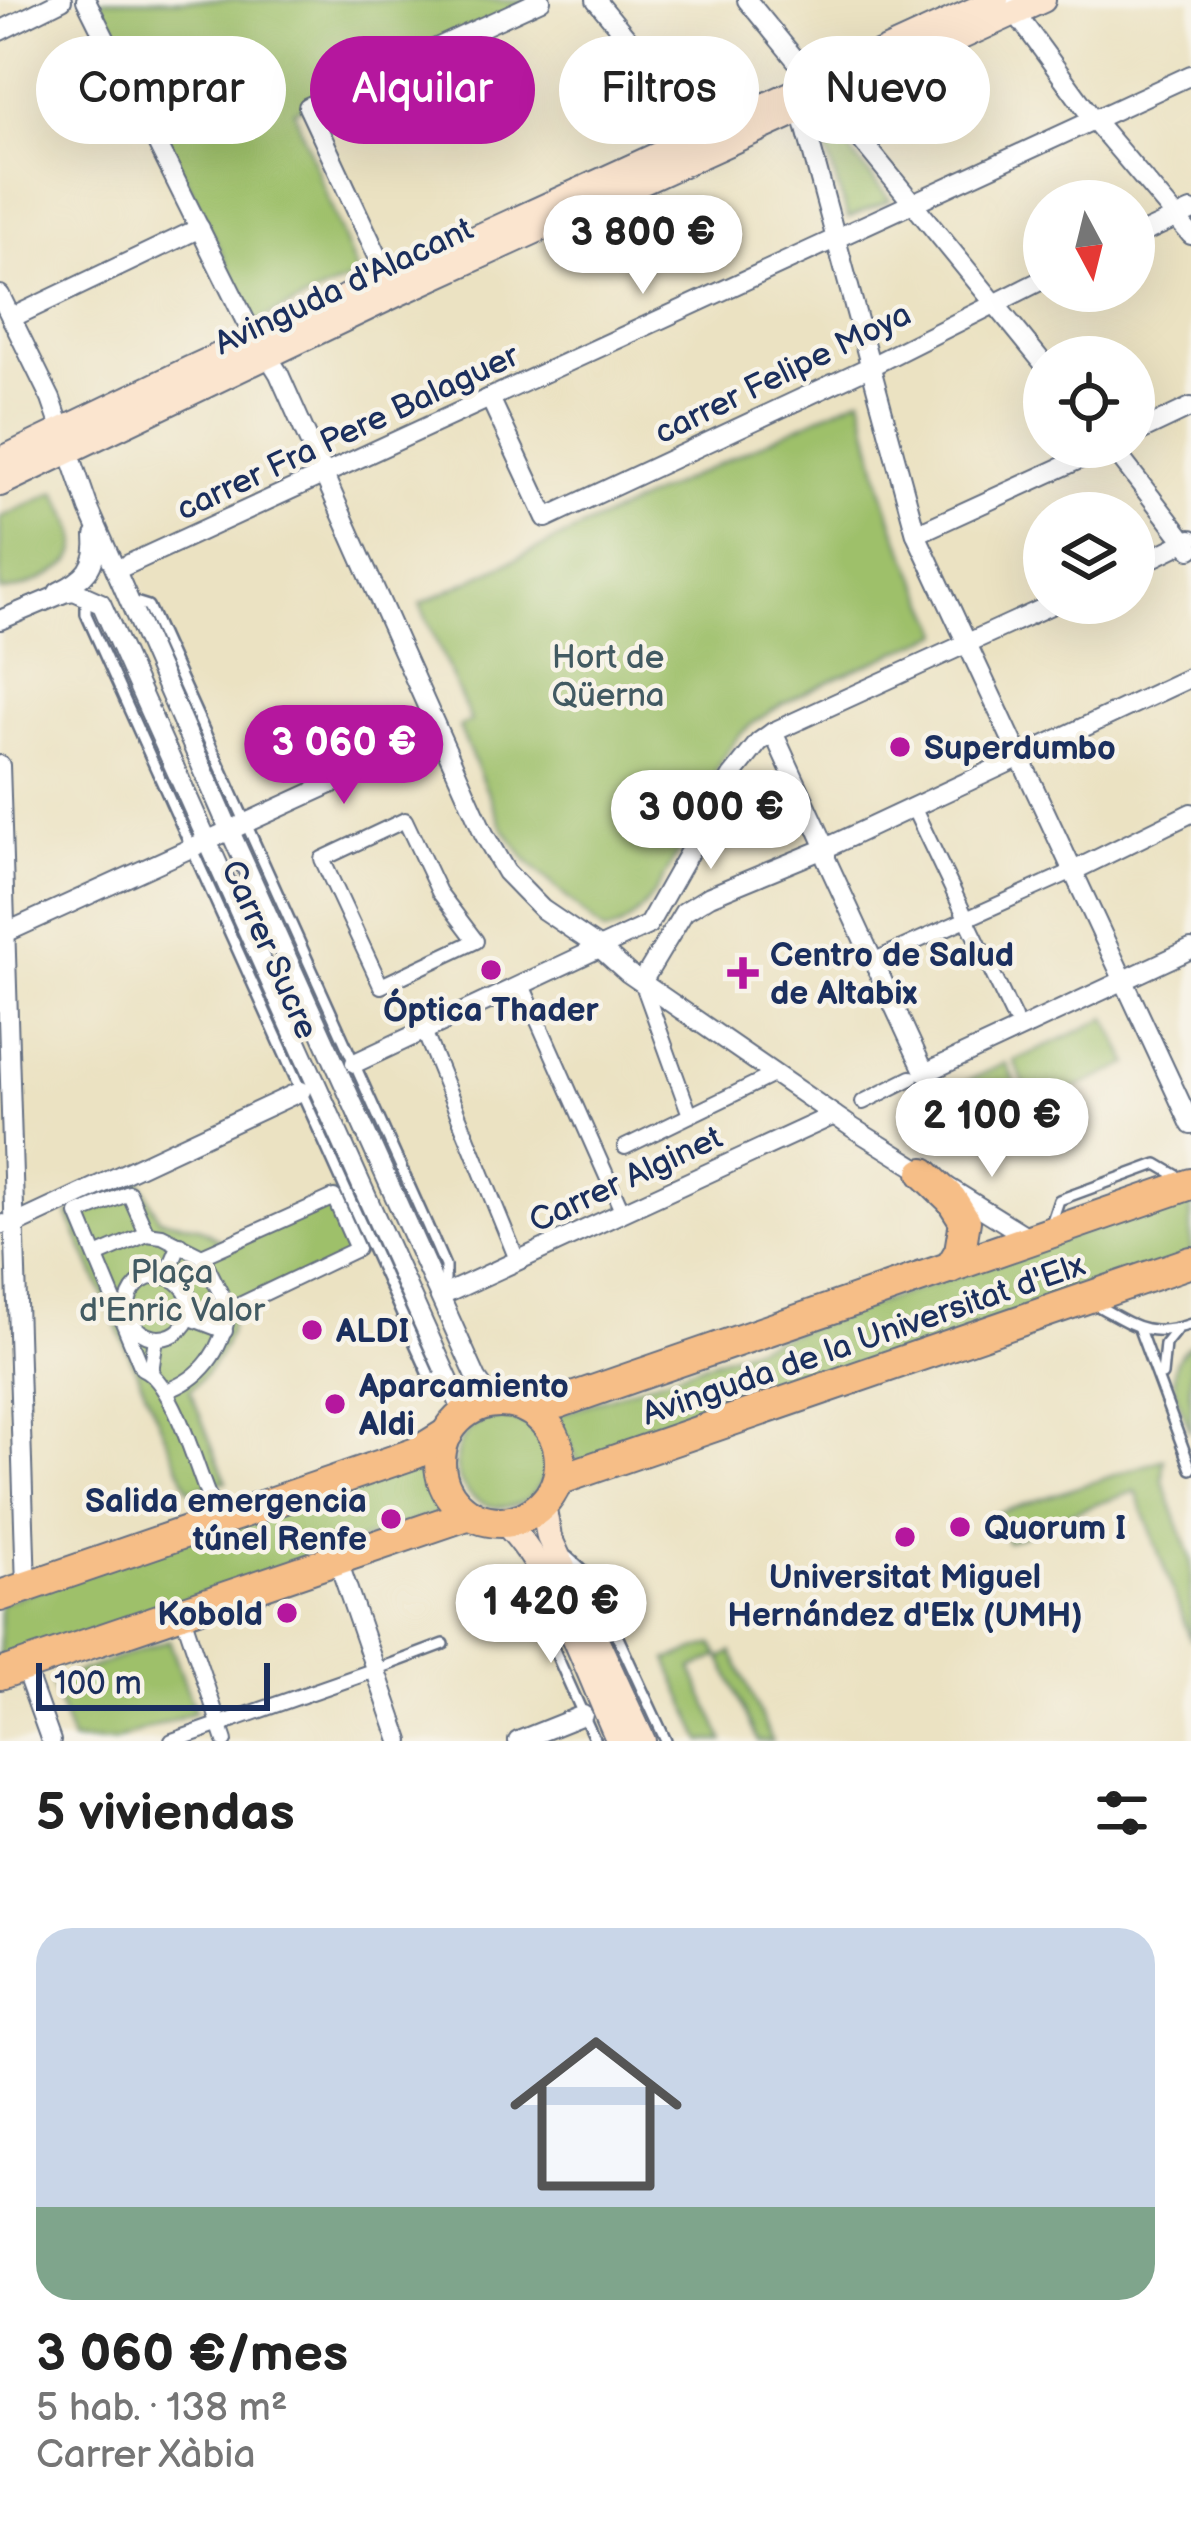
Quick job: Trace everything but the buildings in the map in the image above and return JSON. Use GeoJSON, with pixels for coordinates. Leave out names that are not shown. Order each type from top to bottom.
{"type":"FeatureCollection","features":[{"type":"Feature","properties":{"kind":"highway"},"geometry":{"type":"LineString","coordinates":[[924,1172],[965,1221],[961,1251],[950,1268]]}},
{"type":"Feature","properties":{"kind":"highway","name":"Avinguda de la Universitat d'Elx"},"geometry":{"type":"LineString","coordinates":[[527,1408],[558,1403],[1190,1184]]}},
{"type":"Feature","properties":{"kind":"highway","name":"Avinguda de la Universitat d'Elx"},"geometry":{"type":"LineString","coordinates":[[550,1492],[1191,1262]]}},
{"type":"Feature","properties":{"kind":"highway"},"geometry":{"type":"LineString","coordinates":[[13,1592],[416,1453],[468,1417],[527,1408],[541,1418],[558,1445],[550,1492],[518,1519],[504,1522],[470,1514],[452,1497],[441,1472],[442,1446],[468,1417]]}},
{"type":"Feature","properties":{"kind":"highway"},"geometry":{"type":"LineString","coordinates":[[12,1670],[470,1514]]}},
{"type":"Feature","properties":{"kind":"main road","name":"Avinguda d'Alacant"},"geometry":{"type":"LineString","coordinates":[[947,36],[1043,0]]}},
{"type":"Feature","properties":{"kind":"main road","name":"Avinguda d'Alacant"},"geometry":{"type":"LineString","coordinates":[[919,36],[973,6],[1010,9]]}},
{"type":"Feature","properties":{"kind":"main road","name":"Avinguda d'Alacant"},"geometry":{"type":"LineString","coordinates":[[0,484],[68,440],[263,347],[783,118]]}},
{"type":"Feature","properties":{"kind":"main road","name":"Avinguda d'Alacant"},"geometry":{"type":"LineString","coordinates":[[263,347],[388,278],[681,144]]}},
{"type":"Feature","properties":{"kind":"main road","name":"Avinguda d'Alacant"},"geometry":{"type":"LineString","coordinates":[[0,460],[68,440]]}},
{"type":"Feature","properties":{"kind":"main road"},"geometry":{"type":"LineString","coordinates":[[550,1492],[544,1553],[619,1741]]}},
{"type":"Feature","properties":{"kind":"main road"},"geometry":{"type":"LineString","coordinates":[[504,1522],[544,1553],[644,1741]]}},
{"type":"Feature","properties":{"kind":"street"},"geometry":{"type":"LineString","coordinates":[[0,31],[62,0]]}},
{"type":"Feature","properties":{"kind":"street"},"geometry":{"type":"LineString","coordinates":[[86,0],[325,475],[437,735],[506,872],[542,909],[775,1074],[924,1172],[1040,1236]]}},
{"type":"Feature","properties":{"kind":"street"},"geometry":{"type":"LineString","coordinates":[[388,278],[308,107],[541,0]]}},
{"type":"Feature","properties":{"kind":"street"},"geometry":{"type":"LineString","coordinates":[[596,0],[626,36]]}},
{"type":"Feature","properties":{"kind":"street"},"geometry":{"type":"LineString","coordinates":[[747,0],[783,43]]}},
{"type":"Feature","properties":{"kind":"street"},"geometry":{"type":"LineString","coordinates":[[1010,9],[1094,119],[1184,214],[1191,236]]}},
{"type":"Feature","properties":{"kind":"street","name":"carrer Fra Pere Balaguer"},"geometry":{"type":"LineString","coordinates":[[116,570],[1191,74]]}},
{"type":"Feature","properties":{"kind":"street"},"geometry":{"type":"LineString","coordinates":[[811,144],[916,534],[1124,980],[1182,1084],[1191,1125]]}},
{"type":"Feature","properties":{"kind":"street"},"geometry":{"type":"LineString","coordinates":[[865,144],[1023,338]]}},
{"type":"Feature","properties":{"kind":"street"},"geometry":{"type":"LineString","coordinates":[[1155,227],[1184,214]]}},
{"type":"Feature","properties":{"kind":"street"},"geometry":{"type":"LineString","coordinates":[[11,319],[200,228]]}},
{"type":"Feature","properties":{"kind":"street","name":"carrer Felipe Moya"},"geometry":{"type":"LineString","coordinates":[[490,398],[546,518],[871,366],[1023,288]]}},
{"type":"Feature","properties":{"kind":"street","name":"Carrer Sucre"},"geometry":{"type":"LineString","coordinates":[[0,295],[68,440],[97,528],[128,599],[237,826],[477,1379],[468,1417]]}},
{"type":"Feature","properties":{"kind":"street"},"geometry":{"type":"LineString","coordinates":[[1155,424],[1191,407]]}},
{"type":"Feature","properties":{"kind":"street"},"geometry":{"type":"LineString","coordinates":[[916,534],[1062,468]]}},
{"type":"Feature","properties":{"kind":"street"},"geometry":{"type":"LineString","coordinates":[[1127,468],[1190,543],[1155,557]]}},
{"type":"Feature","properties":{"kind":"street","name":"Carrer Sucre"},"geometry":{"type":"LineString","coordinates":[[43,599],[85,578],[94,565],[97,528]]}},
{"type":"Feature","properties":{"kind":"street","name":"Carrer Sucre"},"geometry":{"type":"LineString","coordinates":[[43,599],[74,591],[101,604],[199,843],[468,1417]]}},
{"type":"Feature","properties":{"kind":"street"},"geometry":{"type":"LineString","coordinates":[[0,620],[43,599]]}},
{"type":"Feature","properties":{"kind":"street"},"geometry":{"type":"LineString","coordinates":[[355,1063],[648,925],[732,776],[759,742],[1023,618]]}},
{"type":"Feature","properties":{"kind":"street"},"geometry":{"type":"LineString","coordinates":[[642,982],[684,912],[710,896],[826,848],[1191,677]]}},
{"type":"Feature","properties":{"kind":"street"},"geometry":{"type":"LineString","coordinates":[[773,732],[875,960],[918,1076]]}},
{"type":"Feature","properties":{"kind":"street"},"geometry":{"type":"LineString","coordinates":[[5,933],[437,735]]}},
{"type":"Feature","properties":{"kind":"street"},"geometry":{"type":"LineString","coordinates":[[0,765],[13,1592]]}},
{"type":"Feature","properties":{"kind":"street"},"geometry":{"type":"LineString","coordinates":[[914,807],[1015,1018]]}},
{"type":"Feature","properties":{"kind":"street"},"geometry":{"type":"LineString","coordinates":[[875,960],[1191,813]]}},
{"type":"Feature","properties":{"kind":"street"},"geometry":{"type":"LineString","coordinates":[[405,820],[439,892],[476,941],[381,986],[322,859],[405,820]]}},
{"type":"Feature","properties":{"kind":"street"},"geometry":{"type":"LineString","coordinates":[[863,1102],[1191,949]]}},
{"type":"Feature","properties":{"kind":"street"},"geometry":{"type":"LineString","coordinates":[[642,982],[690,1115]]}},
{"type":"Feature","properties":{"kind":"street"},"geometry":{"type":"LineString","coordinates":[[523,985],[622,1213]]}},
{"type":"Feature","properties":{"kind":"street"},"geometry":{"type":"LineString","coordinates":[[424,1031],[518,1262]]}},
{"type":"Feature","properties":{"kind":"street"},"geometry":{"type":"LineString","coordinates":[[626,1147],[775,1074]]}},
{"type":"Feature","properties":{"kind":"street"},"geometry":{"type":"LineString","coordinates":[[7,1224],[301,1090]]}},
{"type":"Feature","properties":{"kind":"street","name":"Carrer Alginet"},"geometry":{"type":"LineString","coordinates":[[439,1293],[518,1262],[834,1114]]}},
{"type":"Feature","properties":{"kind":"street"},"geometry":{"type":"LineString","coordinates":[[147,1234],[128,1192],[78,1214],[142,1368],[166,1390],[212,1505]]}},
{"type":"Feature","properties":{"kind":"street"},"geometry":{"type":"LineString","coordinates":[[202,1256],[334,1197],[357,1249],[230,1310]]}},
{"type":"Feature","properties":{"kind":"street"},"geometry":{"type":"LineString","coordinates":[[96,1256],[147,1234],[202,1256],[230,1310],[225,1331],[204,1369],[181,1386],[166,1390]]}},
{"type":"Feature","properties":{"kind":"street"},"geometry":{"type":"LineString","coordinates":[[166,1277],[179,1244]]}},
{"type":"Feature","properties":{"kind":"street"},"geometry":{"type":"LineString","coordinates":[[166,1277],[186,1292],[188,1317],[172,1336],[142,1334],[129,1318],[131,1294],[141,1282],[166,1277]]}},
{"type":"Feature","properties":{"kind":"street"},"geometry":{"type":"LineString","coordinates":[[107,1284],[131,1294]]}},
{"type":"Feature","properties":{"kind":"street"},"geometry":{"type":"LineString","coordinates":[[188,1317],[225,1331]]}},
{"type":"Feature","properties":{"kind":"street"},"geometry":{"type":"LineString","coordinates":[[151,1372],[156,1338]]}},
{"type":"Feature","properties":{"kind":"street"},"geometry":{"type":"LineString","coordinates":[[337,1558],[400,1741]]}},
{"type":"Feature","properties":{"kind":"street"},"geometry":{"type":"LineString","coordinates":[[185,1622],[225,1741]]}},
{"type":"Feature","properties":{"kind":"street"},"geometry":{"type":"LineString","coordinates":[[12,1670],[51,1741]]}},
{"type":"Feature","properties":{"kind":"street"},"geometry":{"type":"LineString","coordinates":[[172,1741],[375,1670]]}},
{"type":"Feature","properties":{"kind":"street"},"geometry":{"type":"LineString","coordinates":[[518,1741],[583,1715]]}},
{"type":"Feature","properties":{"kind":"lane","name":"Carrer Sucre"},"geometry":{"type":"LineString","coordinates":[[237,826],[355,1063],[445,1266],[439,1293]]}},
{"type":"Feature","properties":{"kind":"lane","name":"Carrer Sucre"},"geometry":{"type":"LineString","coordinates":[[199,843],[301,1090],[430,1377],[453,1384]]}},
{"type":"Feature","properties":{"kind":"lane"},"geometry":{"type":"LineString","coordinates":[[1086,1299],[1138,1329],[1156,1332],[1191,1324]]}},
{"type":"Feature","properties":{"kind":"lane"},"geometry":{"type":"LineString","coordinates":[[1162,1387],[1165,1345],[1178,1328]]}},
{"type":"Feature","properties":{"kind":"lane"},"geometry":{"type":"LineString","coordinates":[[1138,1329],[1191,1469]]}},
{"type":"Feature","properties":{"kind":"lane"},"geometry":{"type":"LineString","coordinates":[[595,1741],[535,1607],[532,1587],[544,1553],[590,1576],[666,1741]]}},
{"type":"Feature","properties":{"kind":"lane"},"geometry":{"type":"LineString","coordinates":[[375,1670],[444,1644]]}},
{"type":"Feature","properties":{"kind":"green space"},"geometry":{"type":"Polygon","coordinates":[[[98,0],[533,0],[455,36],[310,36],[310,104],[294,111],[358,276],[255,322],[168,144],[286,144],[286,36],[116,36],[98,0]]]}},
{"type":"Feature","properties":{"kind":"green space"},"geometry":{"type":"Polygon","coordinates":[[[824,144],[844,144],[890,200],[848,218],[824,144]]]}},
{"type":"Feature","properties":{"kind":"green space","name":"Hort de Qüerna"},"geometry":{"type":"Polygon","coordinates":[[[861,397],[896,532],[942,633],[832,680],[752,724],[722,760],[663,880],[626,923],[604,932],[527,861],[503,828],[459,727],[471,721],[420,604],[861,397]]]}},
{"type":"Feature","properties":{"kind":"green space"},"geometry":{"type":"Polygon","coordinates":[[[56,492],[75,530],[76,550],[71,560],[34,582],[0,591],[0,518],[56,492]]]}},
{"type":"Feature","properties":{"kind":"green space"},"geometry":{"type":"Polygon","coordinates":[[[1107,1018],[1129,1064],[1035,1107],[1014,1061],[1107,1018]]]}},
{"type":"Feature","properties":{"kind":"green space"},"geometry":{"type":"Polygon","coordinates":[[[1006,1063],[1026,1105],[951,1140],[931,1098],[1006,1063]]]}},
{"type":"Feature","properties":{"kind":"green space","name":"Plaça d'Enric Valor"},"geometry":{"type":"Polygon","coordinates":[[[139,1178],[159,1219],[197,1226],[225,1243],[335,1193],[363,1250],[234,1313],[219,1355],[190,1390],[226,1481],[189,1490],[68,1215],[139,1178]]]}},
{"type":"Feature","properties":{"kind":"green space"},"geometry":{"type":"Polygon","coordinates":[[[1191,1194],[1191,1258],[583,1472],[555,1416],[1191,1194]]]}},
{"type":"Feature","properties":{"kind":"green space"},"geometry":{"type":"Polygon","coordinates":[[[1191,1344],[1191,1433],[1174,1374],[1181,1353],[1191,1344]]]}},
{"type":"Feature","properties":{"kind":"green space"},"geometry":{"type":"Polygon","coordinates":[[[501,1417],[533,1430],[546,1462],[533,1494],[501,1507],[469,1494],[456,1462],[469,1430],[501,1417]]]}},
{"type":"Feature","properties":{"kind":"green space"},"geometry":{"type":"Polygon","coordinates":[[[426,1453],[431,1484],[447,1510],[0,1665],[0,1603],[426,1453]]]}},
{"type":"Feature","properties":{"kind":"green space"},"geometry":{"type":"Polygon","coordinates":[[[1164,1459],[1163,1481],[1191,1559],[1191,1641],[1136,1491],[1032,1526],[1033,1532],[1007,1542],[997,1513],[1164,1459]]]}},
{"type":"Feature","properties":{"kind":"green space"},"geometry":{"type":"Polygon","coordinates":[[[169,1640],[195,1712],[114,1741],[72,1741],[51,1682],[169,1640]]]}},
{"type":"Feature","properties":{"kind":"green space"},"geometry":{"type":"Polygon","coordinates":[[[713,1644],[719,1656],[692,1669],[724,1741],[702,1741],[667,1660],[713,1644]]]}},
{"type":"Feature","properties":{"kind":"green space"},"geometry":{"type":"Polygon","coordinates":[[[732,1652],[772,1741],[758,1741],[721,1658],[732,1652]]]}},
{"type":"Feature","properties":{"kind":"place","name":"Superdumbo"},"geometry":{"type":"Point","coordinates":[900,747]}},
{"type":"Feature","properties":{"kind":"place","name":"Óptica Thader"},"geometry":{"type":"Point","coordinates":[491,970]}},
{"type":"Feature","properties":{"kind":"place","name":"Centro de Salud de Altabix"},"geometry":{"type":"Point","coordinates":[743,973]}},
{"type":"Feature","properties":{"kind":"place","name":"ALDI"},"geometry":{"type":"Point","coordinates":[312,1330]}},
{"type":"Feature","properties":{"kind":"place","name":"Aparcamiento Aldi"},"geometry":{"type":"Point","coordinates":[335,1404]}},
{"type":"Feature","properties":{"kind":"place","name":"Salida emergencia túnel Renfe"},"geometry":{"type":"Point","coordinates":[391,1519]}},
{"type":"Feature","properties":{"kind":"place","name":"Quorum I"},"geometry":{"type":"Point","coordinates":[960,1527]}},
{"type":"Feature","properties":{"kind":"place","name":"Universitat Miguel Hernández d'Elx (UMH)"},"geometry":{"type":"Point","coordinates":[905,1537]}},
{"type":"Feature","properties":{"kind":"place","name":"Kobold"},"geometry":{"type":"Point","coordinates":[287,1613]}}]}
